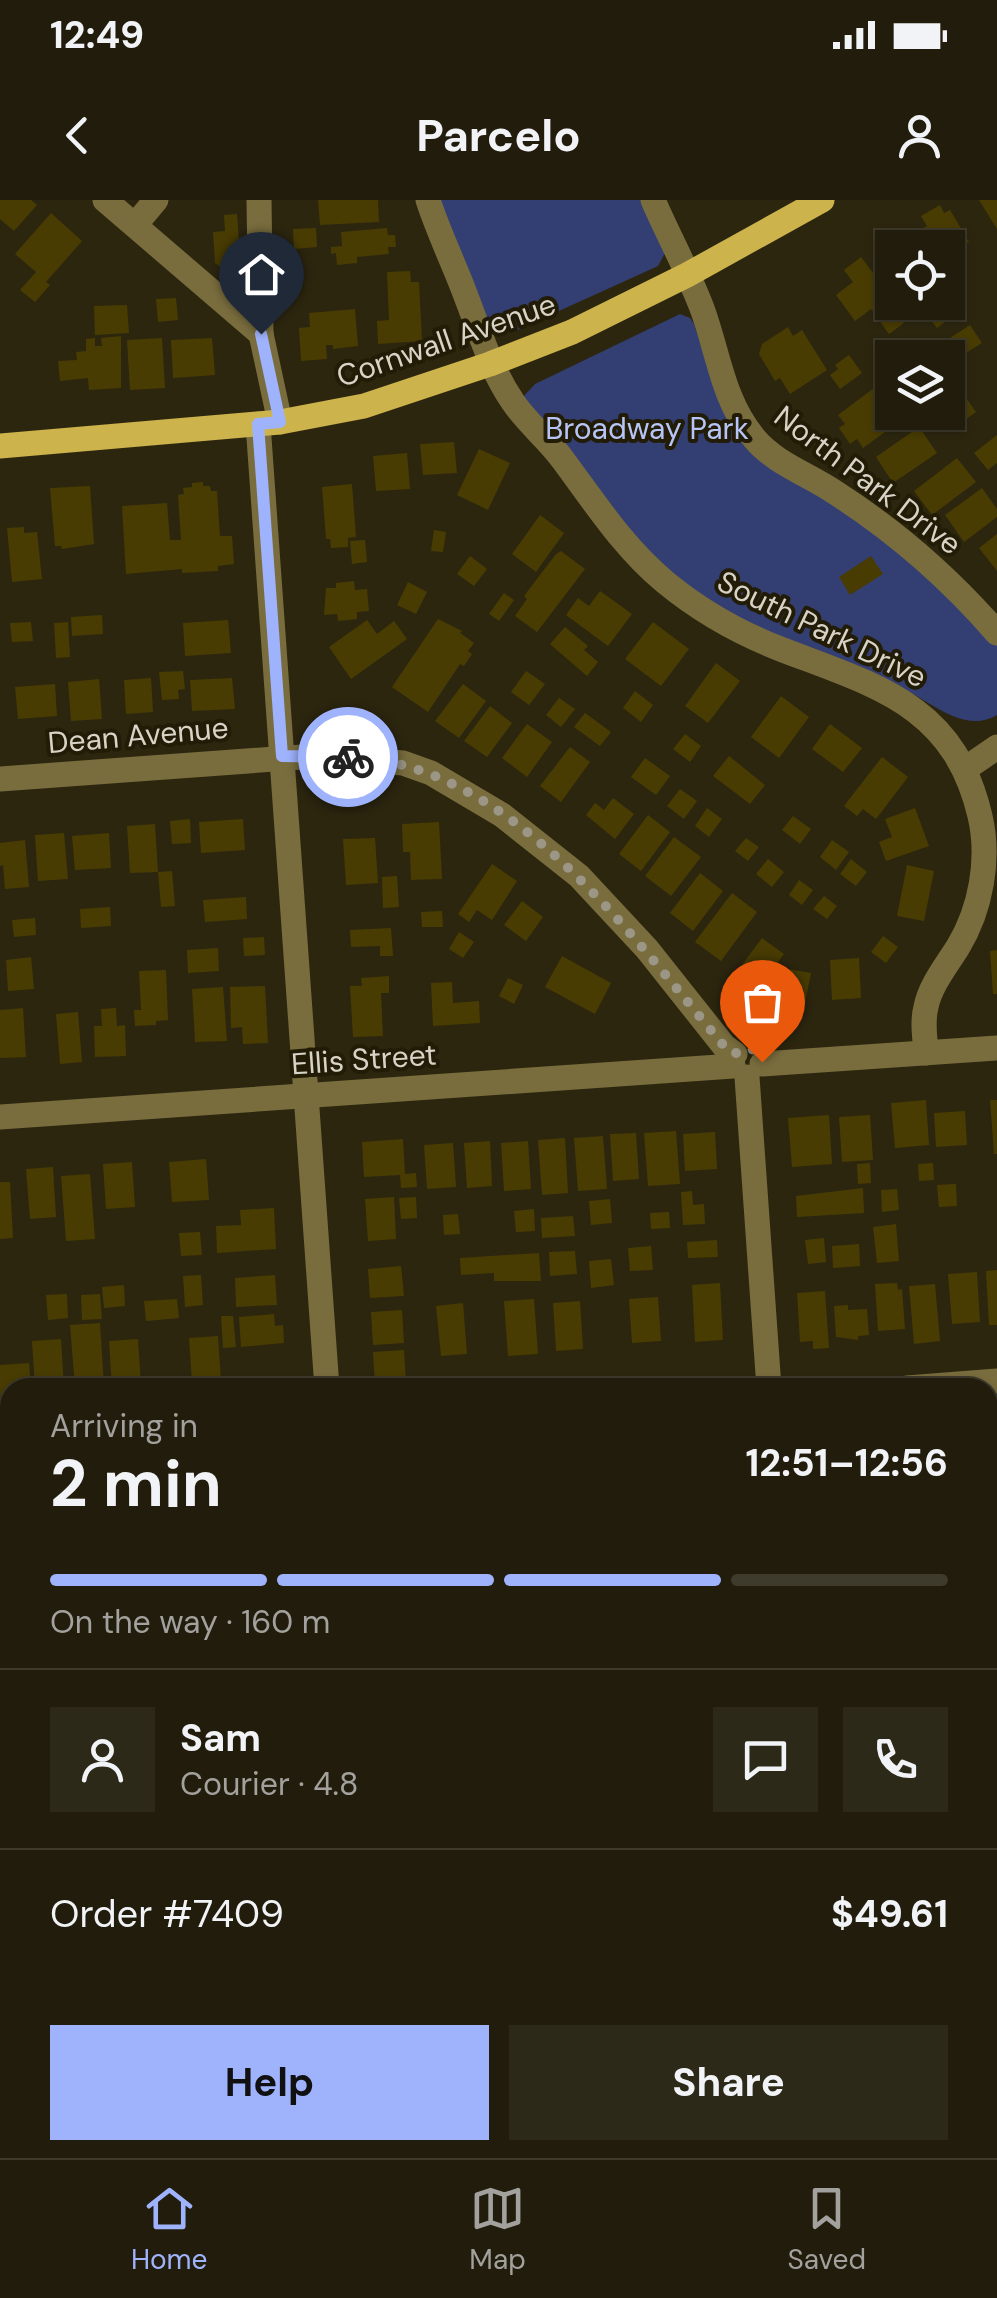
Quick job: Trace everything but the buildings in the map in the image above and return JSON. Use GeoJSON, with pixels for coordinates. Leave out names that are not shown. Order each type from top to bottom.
{"type":"FeatureCollection","features":[{"type":"Feature","properties":{"kind":"main road","name":"Cornwall Avenue"},"geometry":{"type":"LineString","coordinates":[[5,441],[269,423],[364,406],[572,332],[822,200]]}},
{"type":"Feature","properties":{"kind":"street"},"geometry":{"type":"LineString","coordinates":[[106,200],[261,334]]}},
{"type":"Feature","properties":{"kind":"street"},"geometry":{"type":"LineString","coordinates":[[135,225],[156,200]]}},
{"type":"Feature","properties":{"kind":"street"},"geometry":{"type":"LineString","coordinates":[[259,200],[261,334],[269,423],[282,756],[326,1378]]}},
{"type":"Feature","properties":{"kind":"street","name":"South Park Drive"},"geometry":{"type":"LineString","coordinates":[[428,200],[490,364],[514,404],[560,456],[602,516],[662,580],[743,632],[891,693],[940,731],[965,770],[981,821],[983,868],[969,926],[925,1009],[926,1053]]}},
{"type":"Feature","properties":{"kind":"street","name":"North Park Drive"},"geometry":{"type":"LineString","coordinates":[[653,200],[707,323],[724,384],[752,436],[773,455],[838,494],[912,551],[954,586],[997,633]]}},
{"type":"Feature","properties":{"kind":"street"},"geometry":{"type":"LineString","coordinates":[[965,770],[997,747]]}},
{"type":"Feature","properties":{"kind":"street","name":"Dean Avenue"},"geometry":{"type":"LineString","coordinates":[[0,779],[282,756],[360,757],[403,763],[460,788],[502,815],[578,876],[614,911],[724,1046],[744,1065]]}},
{"type":"Feature","properties":{"kind":"street","name":"Ellis Street"},"geometry":{"type":"LineString","coordinates":[[0,1117],[997,1048]]}},
{"type":"Feature","properties":{"kind":"street"},"geometry":{"type":"LineString","coordinates":[[744,1065],[768,1378]]}},
{"type":"Feature","properties":{"kind":"green space","name":"Broadway Park"},"geometry":{"type":"Polygon","coordinates":[[[438,200],[645,200],[665,253],[658,266],[517,330],[494,327],[486,322],[438,200]]]}},
{"type":"Feature","properties":{"kind":"green space","name":"Broadway Park"},"geometry":{"type":"Polygon","coordinates":[[[680,314],[694,324],[721,401],[889,541],[997,643],[997,715],[985,720],[959,718],[900,687],[742,620],[693,591],[622,526],[522,398],[535,384],[680,314]]]}},
{"type":"Feature","properties":{"kind":"way so far"},"geometry":{"type":"LineString","coordinates":[[348,757],[403,763],[431,773],[502,815],[578,876],[614,911],[724,1046],[735,1054],[750,1048],[759,1053],[762,1062]]}},
{"type":"Feature","properties":{"kind":"route"},"geometry":{"type":"LineString","coordinates":[[261,334],[280,422],[258,424],[282,756],[348,757]]}}]}
